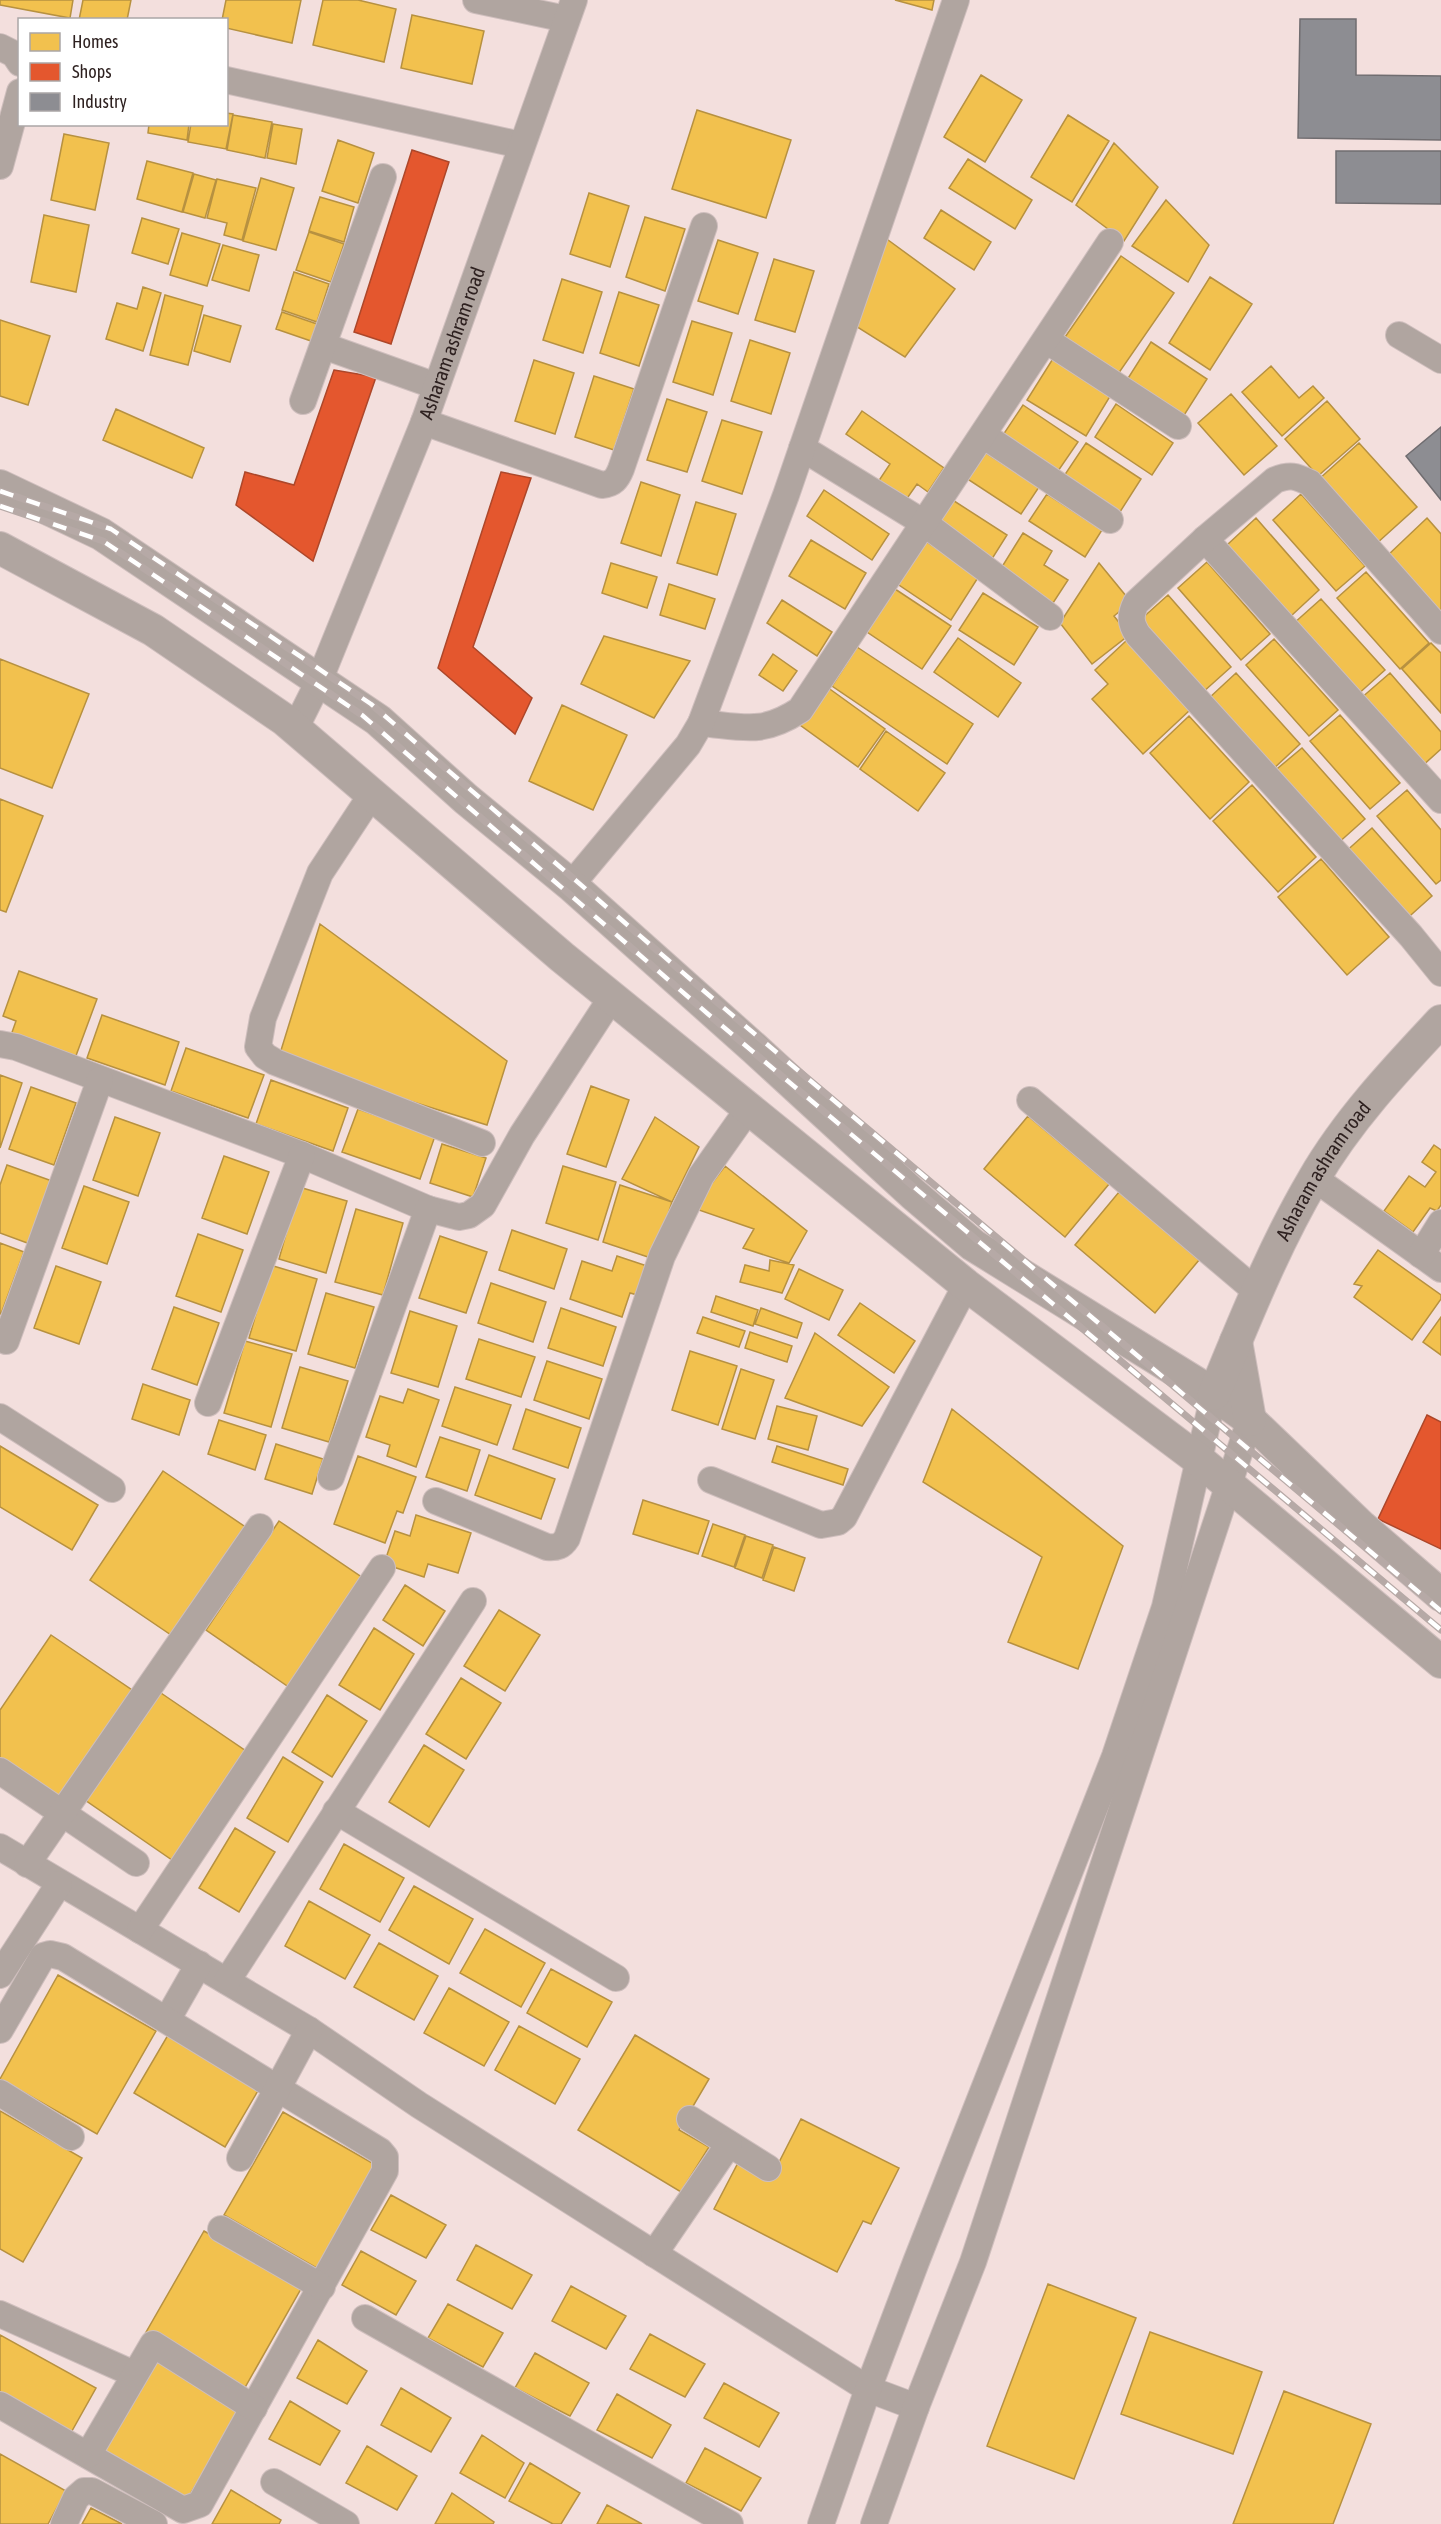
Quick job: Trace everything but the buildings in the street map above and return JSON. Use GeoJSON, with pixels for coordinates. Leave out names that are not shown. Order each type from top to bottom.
{"type":"FeatureCollection","features":[{"type":"Feature","properties":{"kind":"street"},"geometry":{"type":"LineString","coordinates":[[476,0],[570,10]]}},
{"type":"Feature","properties":{"kind":"street"},"geometry":{"type":"LineString","coordinates":[[571,885],[688,745],[701,723],[802,448],[956,0]]}},
{"type":"Feature","properties":{"kind":"street","name":"Asharam ashram road"},"geometry":{"type":"LineString","coordinates":[[295,729],[319,681],[424,422],[570,10]]}},
{"type":"Feature","properties":{"kind":"street"},"geometry":{"type":"LineString","coordinates":[[0,47],[14,54],[18,60]]}},
{"type":"Feature","properties":{"kind":"street"},"geometry":{"type":"LineString","coordinates":[[228,80],[521,145]]}},
{"type":"Feature","properties":{"kind":"street"},"geometry":{"type":"LineString","coordinates":[[0,166],[18,99]]}},
{"type":"Feature","properties":{"kind":"street"},"geometry":{"type":"LineString","coordinates":[[303,401],[383,177]]}},
{"type":"Feature","properties":{"kind":"street"},"geometry":{"type":"LineString","coordinates":[[424,422],[602,485],[610,484],[617,478],[621,469],[704,226]]}},
{"type":"Feature","properties":{"kind":"street"},"geometry":{"type":"LineString","coordinates":[[701,723],[753,728],[770,726],[782,722],[800,710],[1110,242]]}},
{"type":"Feature","properties":{"kind":"street"},"geometry":{"type":"LineString","coordinates":[[1399,335],[1441,360]]}},
{"type":"Feature","properties":{"kind":"street"},"geometry":{"type":"LineString","coordinates":[[1046,340],[1178,426]]}},
{"type":"Feature","properties":{"kind":"street"},"geometry":{"type":"LineString","coordinates":[[324,346],[436,386]]}},
{"type":"Feature","properties":{"kind":"street"},"geometry":{"type":"LineString","coordinates":[[983,435],[1110,520]]}},
{"type":"Feature","properties":{"kind":"street"},"geometry":{"type":"LineString","coordinates":[[802,448],[924,523],[1050,616]]}},
{"type":"Feature","properties":{"kind":"street"},"geometry":{"type":"LineString","coordinates":[[1441,630],[1310,483],[1296,476],[1286,476],[1275,480],[1205,538],[1137,603],[1131,614],[1133,627],[1411,936],[1441,974]]}},
{"type":"Feature","properties":{"kind":"street"},"geometry":{"type":"LineString","coordinates":[[0,486],[101,534],[378,720],[466,799],[571,885],[913,1194],[973,1245],[1214,1394],[1250,1420],[1362,1527],[1441,1595]]}},
{"type":"Feature","properties":{"kind":"street"},"geometry":{"type":"LineString","coordinates":[[1205,538],[1441,800]]}},
{"type":"Feature","properties":{"kind":"street"},"geometry":{"type":"LineString","coordinates":[[0,548],[153,630],[295,729],[612,997],[966,1285],[1199,1460],[1441,1662]]}},
{"type":"Feature","properties":{"kind":"street"},"geometry":{"type":"LineString","coordinates":[[372,794],[320,873],[263,1018],[258,1047],[265,1056],[275,1062],[482,1143]]}},
{"type":"Feature","properties":{"kind":"street"},"geometry":{"type":"LineString","coordinates":[[0,1044],[16,1047],[302,1155],[428,1209],[459,1217],[469,1215],[483,1205],[522,1135],[612,997]]}},
{"type":"Feature","properties":{"kind":"street","name":"Asharam ashram road"},"geometry":{"type":"LineString","coordinates":[[1214,1394],[1256,1292],[1314,1178],[1366,1102],[1441,1021]]}},
{"type":"Feature","properties":{"kind":"street"},"geometry":{"type":"LineString","coordinates":[[6,1341],[100,1080]]}},
{"type":"Feature","properties":{"kind":"street"},"geometry":{"type":"LineString","coordinates":[[1030,1100],[1256,1292]]}},
{"type":"Feature","properties":{"kind":"street"},"geometry":{"type":"LineString","coordinates":[[436,1501],[548,1547],[557,1548],[564,1544],[662,1256],[701,1176],[749,1108]]}},
{"type":"Feature","properties":{"kind":"street"},"geometry":{"type":"LineString","coordinates":[[208,1403],[302,1155]]}},
{"type":"Feature","properties":{"kind":"street"},"geometry":{"type":"LineString","coordinates":[[1314,1178],[1431,1262],[1441,1223]]}},
{"type":"Feature","properties":{"kind":"street"},"geometry":{"type":"LineString","coordinates":[[331,1477],[428,1209]]}},
{"type":"Feature","properties":{"kind":"street"},"geometry":{"type":"LineString","coordinates":[[711,1480],[821,1526],[838,1522],[844,1516],[966,1285]]}},
{"type":"Feature","properties":{"kind":"street"},"geometry":{"type":"LineString","coordinates":[[874,2524],[916,2407],[973,2262],[1250,1420],[1236,1341]]}},
{"type":"Feature","properties":{"kind":"street"},"geometry":{"type":"LineString","coordinates":[[821,2524],[868,2389],[1115,1756],[1165,1607],[1214,1394]]}},
{"type":"Feature","properties":{"kind":"street"},"geometry":{"type":"LineString","coordinates":[[0,1417],[112,1489]]}},
{"type":"Feature","properties":{"kind":"street"},"geometry":{"type":"LineString","coordinates":[[27,1864],[260,1527]]}},
{"type":"Feature","properties":{"kind":"street"},"geometry":{"type":"LineString","coordinates":[[140,1930],[382,1568]]}},
{"type":"Feature","properties":{"kind":"street"},"geometry":{"type":"LineString","coordinates":[[227,1981],[473,1601]]}},
{"type":"Feature","properties":{"kind":"street"},"geometry":{"type":"LineString","coordinates":[[0,1771],[136,1863]]}},
{"type":"Feature","properties":{"kind":"street"},"geometry":{"type":"LineString","coordinates":[[336,1811],[616,1978]]}},
{"type":"Feature","properties":{"kind":"street"},"geometry":{"type":"LineString","coordinates":[[0,1847],[309,2030],[420,2105],[868,2389],[916,2407]]}},
{"type":"Feature","properties":{"kind":"street"},"geometry":{"type":"LineString","coordinates":[[0,1975],[59,1884]]}},
{"type":"Feature","properties":{"kind":"street"},"geometry":{"type":"LineString","coordinates":[[0,2030],[43,1956],[50,1954],[63,1957],[380,2151],[386,2164],[386,2171],[200,2504],[183,2510],[0,2405]]}},
{"type":"Feature","properties":{"kind":"street"},"geometry":{"type":"LineString","coordinates":[[167,2020],[199,1964]]}},
{"type":"Feature","properties":{"kind":"street"},"geometry":{"type":"LineString","coordinates":[[240,2158],[309,2030]]}},
{"type":"Feature","properties":{"kind":"street"},"geometry":{"type":"LineString","coordinates":[[0,2093],[71,2137]]}},
{"type":"Feature","properties":{"kind":"street"},"geometry":{"type":"LineString","coordinates":[[690,2119],[768,2168]]}},
{"type":"Feature","properties":{"kind":"street"},"geometry":{"type":"LineString","coordinates":[[654,2254],[729,2144]]}},
{"type":"Feature","properties":{"kind":"street"},"geometry":{"type":"LineString","coordinates":[[221,2229],[322,2287]]}},
{"type":"Feature","properties":{"kind":"street"},"geometry":{"type":"LineString","coordinates":[[0,2314],[134,2374]]}},
{"type":"Feature","properties":{"kind":"street"},"geometry":{"type":"LineString","coordinates":[[365,2318],[730,2524]]}},
{"type":"Feature","properties":{"kind":"street"},"geometry":{"type":"LineString","coordinates":[[88,2456],[153,2344],[254,2408]]}},
{"type":"Feature","properties":{"kind":"street"},"geometry":{"type":"LineString","coordinates":[[274,2482],[346,2524]]}},
{"type":"Feature","properties":{"kind":"street"},"geometry":{"type":"LineString","coordinates":[[64,2524],[76,2498],[84,2491],[92,2491],[154,2524]]}},
{"type":"Feature","properties":{"kind":"railway"},"geometry":{"type":"LineString","coordinates":[[0,491],[111,529],[371,704],[718,1003],[1441,1611]]}},
{"type":"Feature","properties":{"kind":"railway"},"geometry":{"type":"LineString","coordinates":[[0,506],[103,541],[362,715],[708,1014],[1441,1630]]}}]}
